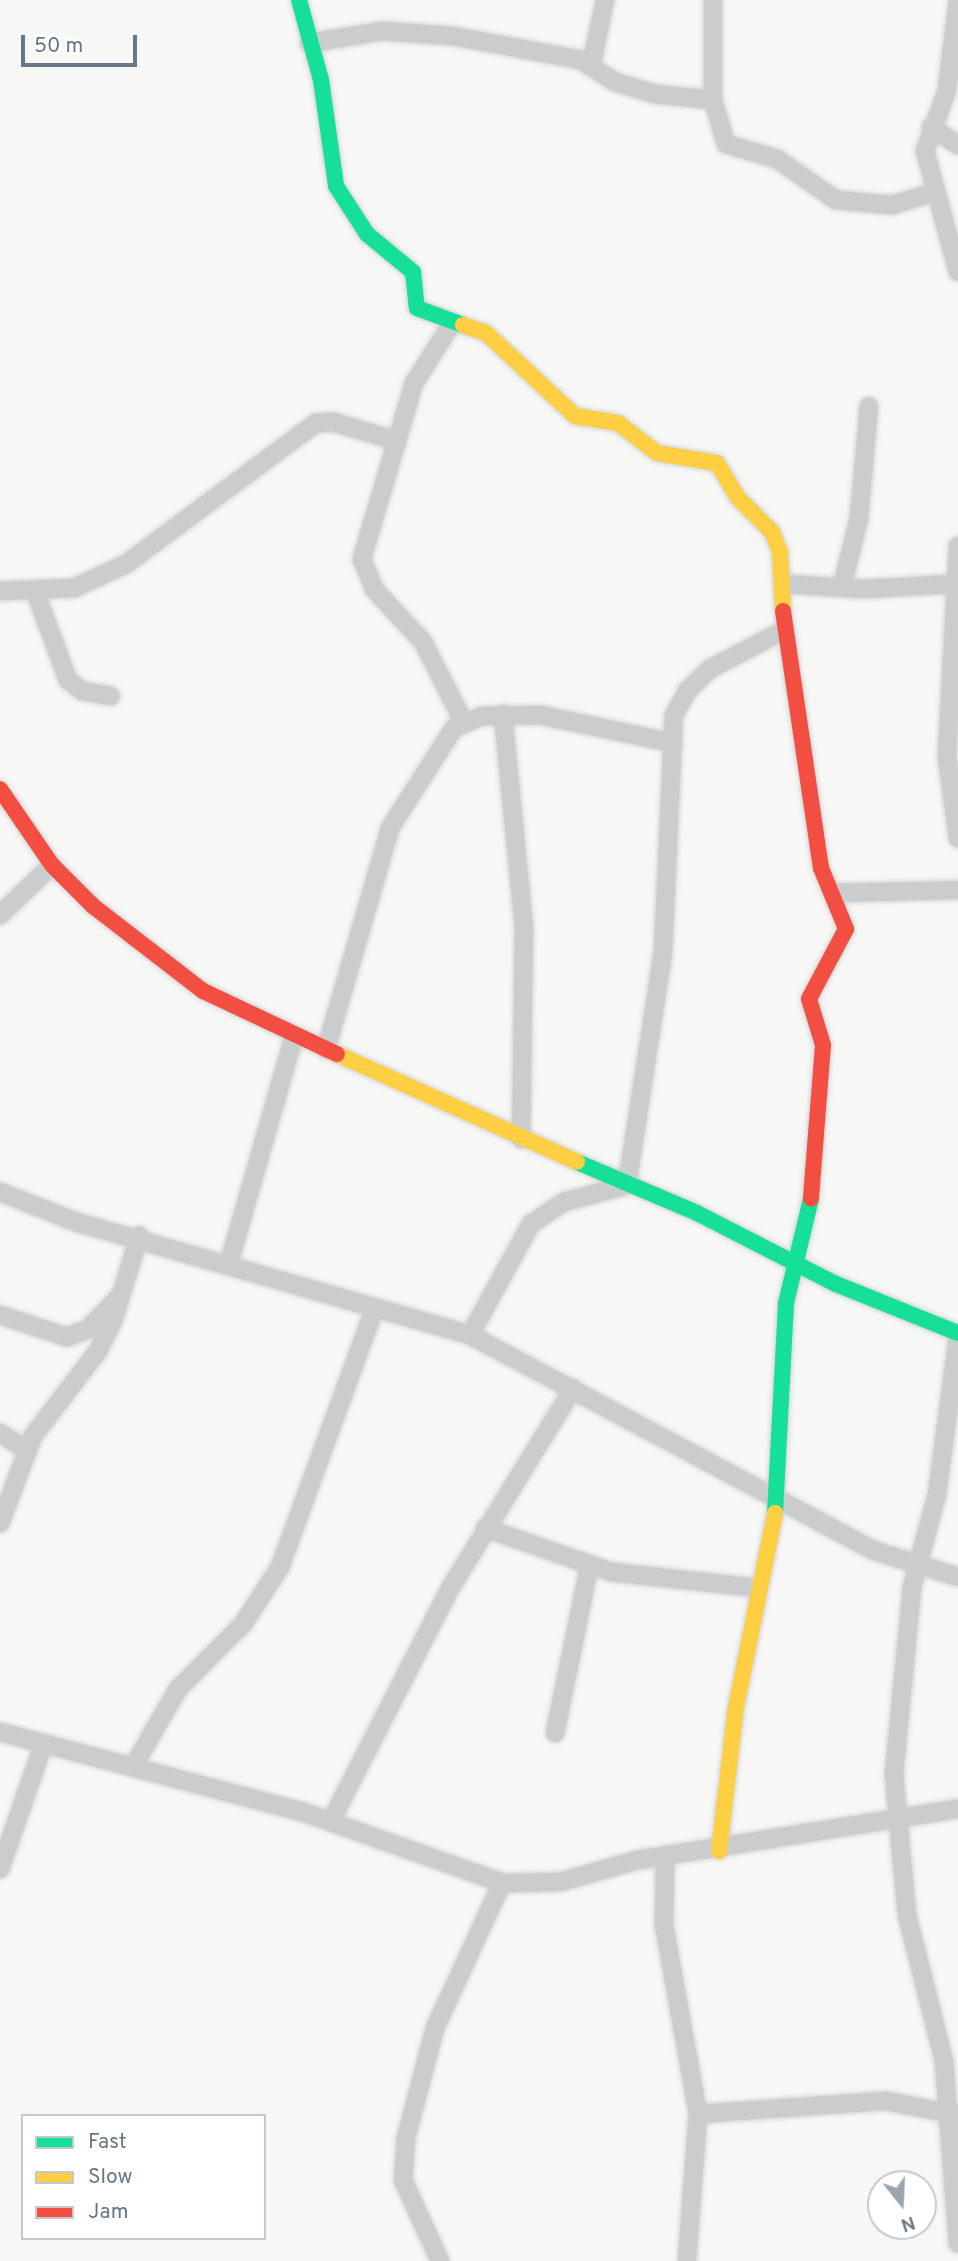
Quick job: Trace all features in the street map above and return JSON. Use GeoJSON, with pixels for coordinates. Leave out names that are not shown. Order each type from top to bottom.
{"type":"FeatureCollection","features":[{"type":"Feature","properties":{"kind":"street"},"geometry":{"type":"LineString","coordinates":[[299,0],[321,80],[336,186],[347,209],[413,272],[417,308],[499,342],[575,416],[618,423],[657,453],[717,463],[772,532],[783,583],[784,630],[806,736],[821,868],[836,893],[846,929],[809,999],[823,1035],[821,1102],[811,1202],[783,1331],[779,1495],[758,1588],[719,1851]]}},
{"type":"Feature","properties":{"kind":"street"},"geometry":{"type":"LineString","coordinates":[[592,66],[605,0]]}},
{"type":"Feature","properties":{"kind":"street"},"geometry":{"type":"LineString","coordinates":[[713,0],[713,100],[726,144],[777,159],[836,200],[892,205],[935,192]]}},
{"type":"Feature","properties":{"kind":"street"},"geometry":{"type":"LineString","coordinates":[[958,0],[947,90],[931,127],[925,151],[958,272]]}},
{"type":"Feature","properties":{"kind":"street"},"geometry":{"type":"LineString","coordinates":[[309,43],[408,30],[592,66],[655,94],[713,100]]}},
{"type":"Feature","properties":{"kind":"street"},"geometry":{"type":"LineString","coordinates":[[931,127],[958,145]]}},
{"type":"Feature","properties":{"kind":"street"},"geometry":{"type":"LineString","coordinates":[[453,322],[422,363],[379,510],[362,544],[365,575],[422,642],[463,720]]}},
{"type":"Feature","properties":{"kind":"street"},"geometry":{"type":"LineString","coordinates":[[842,587],[859,518],[869,406]]}},
{"type":"Feature","properties":{"kind":"street"},"geometry":{"type":"LineString","coordinates":[[0,591],[74,588],[126,564],[316,423],[333,422],[397,441]]}},
{"type":"Feature","properties":{"kind":"street"},"geometry":{"type":"LineString","coordinates":[[958,546],[947,757],[958,838]]}},
{"type":"Feature","properties":{"kind":"street"},"geometry":{"type":"LineString","coordinates":[[783,583],[842,587],[954,584]]}},
{"type":"Feature","properties":{"kind":"street"},"geometry":{"type":"LineString","coordinates":[[35,591],[68,680],[82,691],[111,696]]}},
{"type":"Feature","properties":{"kind":"street"},"geometry":{"type":"LineString","coordinates":[[627,1185],[663,953],[674,715],[688,690],[710,669],[784,630]]}},
{"type":"Feature","properties":{"kind":"street"},"geometry":{"type":"LineString","coordinates":[[503,714],[524,929],[521,1139]]}},
{"type":"Feature","properties":{"kind":"street"},"geometry":{"type":"LineString","coordinates":[[326,1049],[390,828],[430,758],[463,720],[503,714],[577,719],[673,743]]}},
{"type":"Feature","properties":{"kind":"street"},"geometry":{"type":"LineString","coordinates":[[0,789],[52,864],[172,972],[294,1036],[958,1335],[940,1474],[918,1561],[895,1745],[895,1815],[907,1915],[940,2030],[954,2114],[958,2243]]}},
{"type":"Feature","properties":{"kind":"street"},"geometry":{"type":"LineString","coordinates":[[0,915],[52,864]]}},
{"type":"Feature","properties":{"kind":"street"},"geometry":{"type":"LineString","coordinates":[[836,893],[958,890]]}},
{"type":"Feature","properties":{"kind":"street"},"geometry":{"type":"LineString","coordinates":[[229,1263],[294,1036]]}},
{"type":"Feature","properties":{"kind":"street"},"geometry":{"type":"LineString","coordinates":[[470,1335],[531,1224],[564,1202],[627,1185]]}},
{"type":"Feature","properties":{"kind":"street"},"geometry":{"type":"LineString","coordinates":[[0,1192],[76,1222],[139,1236],[470,1335],[779,1495],[872,1550],[918,1561],[958,1577]]}},
{"type":"Feature","properties":{"kind":"street"},"geometry":{"type":"LineString","coordinates":[[0,1523],[26,1450],[98,1351],[124,1292],[139,1236]]}},
{"type":"Feature","properties":{"kind":"street"},"geometry":{"type":"LineString","coordinates":[[0,1315],[67,1337],[88,1329],[124,1292]]}},
{"type":"Feature","properties":{"kind":"street"},"geometry":{"type":"LineString","coordinates":[[133,1767],[178,1689],[243,1625],[280,1567],[375,1308]]}},
{"type":"Feature","properties":{"kind":"street"},"geometry":{"type":"LineString","coordinates":[[331,1821],[485,1528],[573,1389]]}},
{"type":"Feature","properties":{"kind":"street"},"geometry":{"type":"LineString","coordinates":[[0,1433],[26,1450]]}},
{"type":"Feature","properties":{"kind":"street"},"geometry":{"type":"LineString","coordinates":[[485,1528],[589,1566],[758,1588]]}},
{"type":"Feature","properties":{"kind":"street"},"geometry":{"type":"LineString","coordinates":[[555,1733],[589,1566]]}},
{"type":"Feature","properties":{"kind":"street"},"geometry":{"type":"LineString","coordinates":[[0,1732],[331,1821],[502,1883],[560,1882],[665,1858],[719,1851],[895,1815],[958,1809]]}},
{"type":"Feature","properties":{"kind":"street"},"geometry":{"type":"LineString","coordinates":[[0,1869],[44,1743]]}},
{"type":"Feature","properties":{"kind":"street"},"geometry":{"type":"LineString","coordinates":[[665,1858],[664,1924],[698,2114],[687,2261]]}},
{"type":"Feature","properties":{"kind":"street"},"geometry":{"type":"LineString","coordinates":[[440,2261],[403,2180],[406,2138],[435,2028],[502,1883]]}},
{"type":"Feature","properties":{"kind":"street"},"geometry":{"type":"LineString","coordinates":[[698,2114],[886,2101],[954,2114]]}},
{"type":"Feature","properties":{"kind":"traffic: fast"},"geometry":{"type":"LineString","coordinates":[[299,0],[321,80],[336,186],[367,234],[413,272],[417,308],[463,325]]}},
{"type":"Feature","properties":{"kind":"traffic: fast"},"geometry":{"type":"LineString","coordinates":[[577,1162],[697,1213],[836,1284],[958,1333]]}},
{"type":"Feature","properties":{"kind":"traffic: fast"},"geometry":{"type":"LineString","coordinates":[[775,1513],[786,1303],[811,1199]]}},
{"type":"Feature","properties":{"kind":"traffic: slow"},"geometry":{"type":"LineString","coordinates":[[463,325],[486,333],[575,416],[618,423],[657,453],[717,463],[738,498],[772,532],[780,552],[783,611]]}},
{"type":"Feature","properties":{"kind":"traffic: slow"},"geometry":{"type":"LineString","coordinates":[[337,1054],[577,1162]]}},
{"type":"Feature","properties":{"kind":"traffic: slow"},"geometry":{"type":"LineString","coordinates":[[719,1851],[736,1707],[775,1513]]}},
{"type":"Feature","properties":{"kind":"traffic: jam"},"geometry":{"type":"LineString","coordinates":[[783,611],[821,868],[846,929],[809,999],[823,1045],[811,1199]]}},
{"type":"Feature","properties":{"kind":"traffic: jam"},"geometry":{"type":"LineString","coordinates":[[0,789],[52,865],[93,906],[203,991],[337,1054]]}}]}
